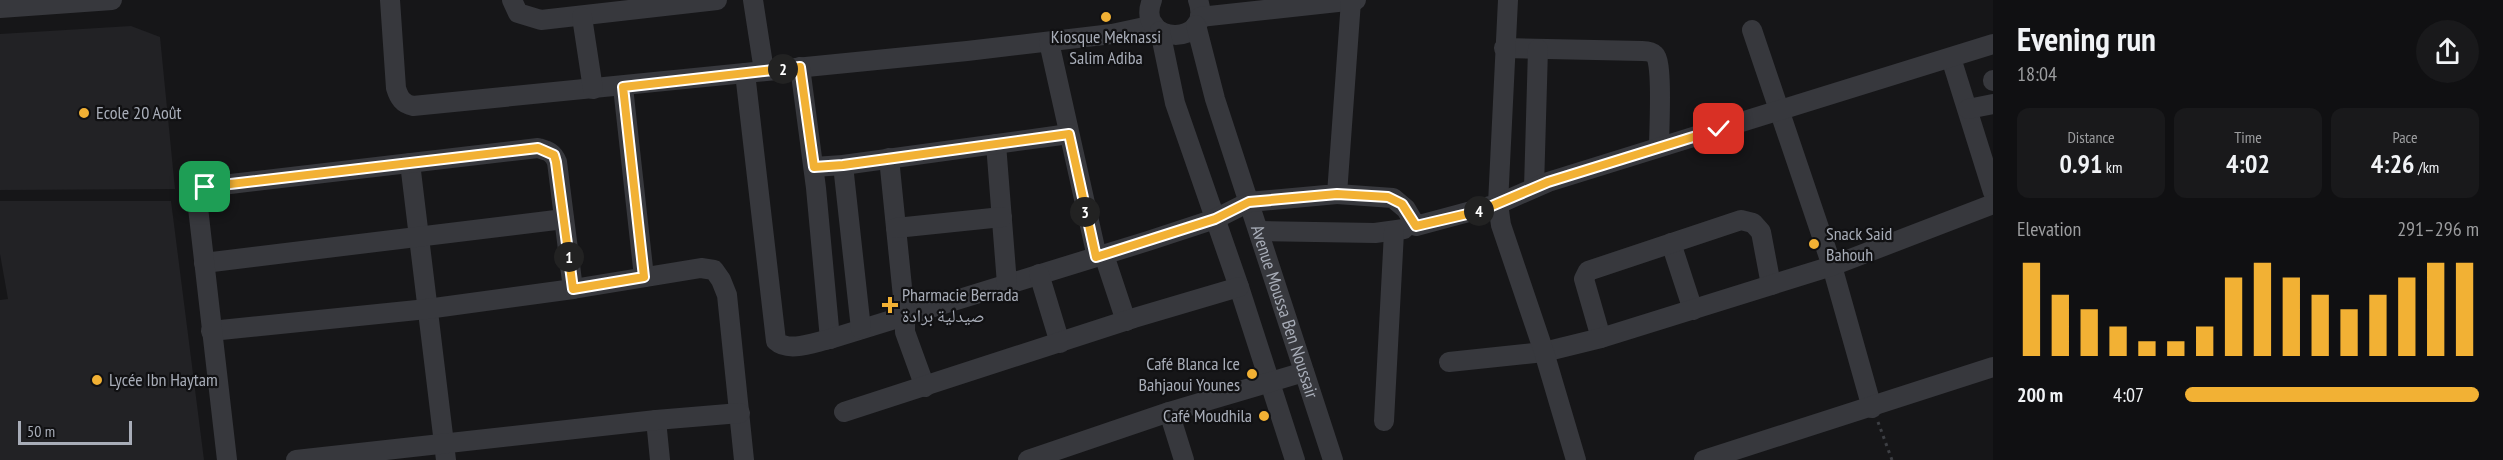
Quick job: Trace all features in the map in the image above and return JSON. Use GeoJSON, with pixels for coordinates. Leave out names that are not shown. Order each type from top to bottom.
{"type":"FeatureCollection","features":[{"type":"Feature","properties":{"kind":"street"},"geometry":{"type":"LineString","coordinates":[[0,8],[112,0]]}},
{"type":"Feature","properties":{"kind":"street"},"geometry":{"type":"LineString","coordinates":[[390,0],[396,88],[399,97],[406,105],[419,106],[1049,42],[1152,14],[1167,35],[1183,35],[1198,14],[1356,0]]}},
{"type":"Feature","properties":{"kind":"street"},"geometry":{"type":"LineString","coordinates":[[512,0],[518,13],[541,20],[589,11],[717,0]]}},
{"type":"Feature","properties":{"kind":"street"},"geometry":{"type":"LineString","coordinates":[[753,0],[755,72],[776,341],[780,345],[789,347],[830,339],[905,317],[1215,219],[1249,202],[1337,194],[1394,198],[1406,209],[1416,226]]}},
{"type":"Feature","properties":{"kind":"street"},"geometry":{"type":"LineString","coordinates":[[1508,0],[1498,204],[1501,225],[1544,352],[1576,460]]}},
{"type":"Feature","properties":{"kind":"street"},"geometry":{"type":"LineString","coordinates":[[1337,194],[1351,1]]}},
{"type":"Feature","properties":{"kind":"street"},"geometry":{"type":"LineString","coordinates":[[589,11],[593,89]]}},
{"type":"Feature","properties":{"kind":"street","name":"Avenue Moussa Ben Noussair"},"geometry":{"type":"LineString","coordinates":[[1152,14],[1175,103],[1239,287],[1295,460]]}},
{"type":"Feature","properties":{"kind":"street","name":"Avenue Moussa Ben Noussair"},"geometry":{"type":"LineString","coordinates":[[1198,14],[1215,99],[1333,460]]}},
{"type":"Feature","properties":{"kind":"street"},"geometry":{"type":"LineString","coordinates":[[1752,30],[1832,266],[1872,408]]}},
{"type":"Feature","properties":{"kind":"street"},"geometry":{"type":"LineString","coordinates":[[1049,42],[1069,134],[1100,256],[1126,321]]}},
{"type":"Feature","properties":{"kind":"street"},"geometry":{"type":"LineString","coordinates":[[1260,231],[1394,232],[1498,204],[1534,188],[1659,147],[1993,44]]}},
{"type":"Feature","properties":{"kind":"street"},"geometry":{"type":"LineString","coordinates":[[1504,48],[1642,51],[1654,54],[1657,57],[1660,74],[1659,147]]}},
{"type":"Feature","properties":{"kind":"street"},"geometry":{"type":"LineString","coordinates":[[1534,188],[1538,49]]}},
{"type":"Feature","properties":{"kind":"street"},"geometry":{"type":"LineString","coordinates":[[1951,58],[1993,192]]}},
{"type":"Feature","properties":{"kind":"street"},"geometry":{"type":"LineString","coordinates":[[800,67],[814,167],[830,339]]}},
{"type":"Feature","properties":{"kind":"street"},"geometry":{"type":"LineString","coordinates":[[623,87],[644,277]]}},
{"type":"Feature","properties":{"kind":"street"},"geometry":{"type":"LineString","coordinates":[[1968,109],[1993,104]]}},
{"type":"Feature","properties":{"kind":"street"},"geometry":{"type":"LineString","coordinates":[[814,167],[1069,134]]}},
{"type":"Feature","properties":{"kind":"street"},"geometry":{"type":"LineString","coordinates":[[996,144],[1007,284]]}},
{"type":"Feature","properties":{"kind":"street"},"geometry":{"type":"LineString","coordinates":[[227,460],[197,198],[199,192],[205,187],[538,148],[554,155],[556,162],[573,289]]}},
{"type":"Feature","properties":{"kind":"street"},"geometry":{"type":"LineString","coordinates":[[890,158],[905,332],[925,387]]}},
{"type":"Feature","properties":{"kind":"street"},"geometry":{"type":"LineString","coordinates":[[410,163],[445,452]]}},
{"type":"Feature","properties":{"kind":"street"},"geometry":{"type":"LineString","coordinates":[[843,165],[861,329]]}},
{"type":"Feature","properties":{"kind":"street"},"geometry":{"type":"LineString","coordinates":[[1449,362],[1544,352],[1601,338],[1832,266],[1993,204]]}},
{"type":"Feature","properties":{"kind":"street"},"geometry":{"type":"LineString","coordinates":[[896,228],[1002,217]]}},
{"type":"Feature","properties":{"kind":"street"},"geometry":{"type":"LineString","coordinates":[[204,263],[564,219]]}},
{"type":"Feature","properties":{"kind":"street"},"geometry":{"type":"LineString","coordinates":[[1601,338],[1584,279],[1588,271],[1741,220],[1753,223],[1761,232],[1771,285]]}},
{"type":"Feature","properties":{"kind":"street"},"geometry":{"type":"LineString","coordinates":[[1384,421],[1394,232]]}},
{"type":"Feature","properties":{"kind":"street"},"geometry":{"type":"LineString","coordinates":[[1671,243],[1693,310]]}},
{"type":"Feature","properties":{"kind":"street"},"geometry":{"type":"LineString","coordinates":[[211,331],[427,309],[573,289],[701,268],[714,270],[727,295],[744,460]]}},
{"type":"Feature","properties":{"kind":"street"},"geometry":{"type":"LineString","coordinates":[[1039,274],[1060,343]]}},
{"type":"Feature","properties":{"kind":"street"},"geometry":{"type":"LineString","coordinates":[[844,412],[1239,287]]}},
{"type":"Feature","properties":{"kind":"street"},"geometry":{"type":"LineString","coordinates":[[1704,460],[1872,408],[1993,367]]}},
{"type":"Feature","properties":{"kind":"street"},"geometry":{"type":"LineString","coordinates":[[1028,460],[1169,412],[1304,372]]}},
{"type":"Feature","properties":{"kind":"street"},"geometry":{"type":"LineString","coordinates":[[1169,412],[1184,460]]}},
{"type":"Feature","properties":{"kind":"street"},"geometry":{"type":"LineString","coordinates":[[296,460],[445,452],[656,420],[740,413]]}},
{"type":"Feature","properties":{"kind":"street"},"geometry":{"type":"LineString","coordinates":[[656,420],[660,460]]}},
{"type":"Feature","properties":{"kind":"path"},"geometry":{"type":"LineString","coordinates":[[1872,408],[1892,460]]}},
{"type":"Feature","properties":{"kind":"shaded area","name":"Ecole 20 Août"},"geometry":{"type":"Polygon","coordinates":[[[131,26],[160,37],[175,189],[0,190],[0,34],[131,26]]]}},
{"type":"Feature","properties":{"kind":"shaded area","name":"Lycée Ibn Haytam"},"geometry":{"type":"Polygon","coordinates":[[[0,201],[171,201],[204,460],[0,460],[0,300],[8,299],[0,254],[0,201]]]}},
{"type":"Feature","properties":{"kind":"place","name":"Kiosque Meknassi Salim Adiba"},"geometry":{"type":"Point","coordinates":[1106,17]}},
{"type":"Feature","properties":{"kind":"place","name":"Ecole 20 Août"},"geometry":{"type":"Point","coordinates":[84,113]}},
{"type":"Feature","properties":{"kind":"place","name":"Snack Said Bahouh"},"geometry":{"type":"Point","coordinates":[1814,244]}},
{"type":"Feature","properties":{"kind":"place","name":"Pharmacie Berrada صيدلية برادة"},"geometry":{"type":"Point","coordinates":[890,305]}},
{"type":"Feature","properties":{"kind":"place","name":"Café Blanca Ice Bahjaoui Younes"},"geometry":{"type":"Point","coordinates":[1252,374]}},
{"type":"Feature","properties":{"kind":"place","name":"Lycée Ibn Haytam"},"geometry":{"type":"Point","coordinates":[97,380]}},
{"type":"Feature","properties":{"kind":"place","name":"Café Moudhila"},"geometry":{"type":"Point","coordinates":[1264,416]}},
{"type":"Feature","properties":{"kind":"route"},"geometry":{"type":"LineString","coordinates":[[205,187],[538,148],[554,155],[556,162],[573,289],[644,277],[623,87],[800,67],[814,167],[1069,134],[1096,257],[1215,219],[1249,202],[1337,194],[1388,197],[1402,204],[1416,226],[1480,211],[1506,202],[1548,182],[1719,129]]}}]}
